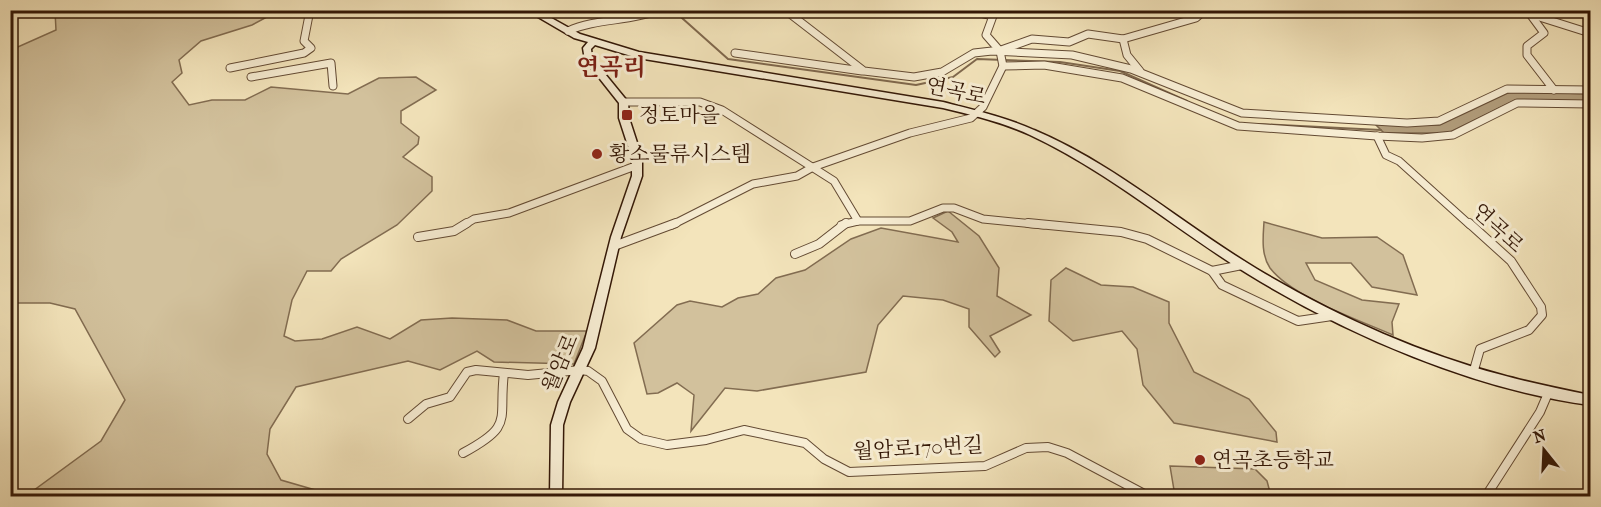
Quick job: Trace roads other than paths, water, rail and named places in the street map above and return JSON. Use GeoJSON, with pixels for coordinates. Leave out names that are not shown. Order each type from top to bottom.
{"type":"FeatureCollection","features":[{"type":"Feature","properties":{"kind":"street"},"geometry":{"type":"LineString","coordinates":[[230,68],[304,53],[310,48],[303,41],[310,10]]}},
{"type":"Feature","properties":{"kind":"street","name":"연곡로"},"geometry":{"type":"LineString","coordinates":[[530,10],[542,13],[568,31],[593,42],[674,63],[978,112],[1037,134],[1088,160],[1242,265],[1332,316],[1427,355],[1549,391],[1590,400]]}},
{"type":"Feature","properties":{"kind":"street"},"geometry":{"type":"LineString","coordinates":[[568,31],[584,22],[621,21],[659,10]]}},
{"type":"Feature","properties":{"kind":"street"},"geometry":{"type":"LineString","coordinates":[[785,10],[864,72]]}},
{"type":"Feature","properties":{"kind":"street"},"geometry":{"type":"LineString","coordinates":[[614,246],[685,220],[736,191],[797,176],[813,167],[910,133],[957,123],[978,112],[1003,65],[1000,51],[986,35],[993,16],[968,10]]}},
{"type":"Feature","properties":{"kind":"street"},"geometry":{"type":"LineString","coordinates":[[1527,10],[1533,15],[1544,33],[1527,46],[1527,55],[1554,90]]}},
{"type":"Feature","properties":{"kind":"street"},"geometry":{"type":"LineString","coordinates":[[1000,51],[1032,39],[1069,42],[1088,34],[1123,39],[1196,18],[1204,11]]}},
{"type":"Feature","properties":{"kind":"street"},"geometry":{"type":"LineString","coordinates":[[1533,15],[1590,33]]}},
{"type":"Feature","properties":{"kind":"street"},"geometry":{"type":"LineString","coordinates":[[1123,39],[1127,55],[1140,72]]}},
{"type":"Feature","properties":{"kind":"street","name":"월암로"},"geometry":{"type":"LineString","coordinates":[[556,496],[557,425],[564,402],[595,330],[614,246],[638,176],[638,165],[624,118],[623,102],[588,58],[587,48],[593,42]]}},
{"type":"Feature","properties":{"kind":"street"},"geometry":{"type":"LineString","coordinates":[[735,53],[914,77],[942,72],[974,53],[1000,51],[1072,55],[1140,72],[1242,113],[1407,123],[1439,121],[1507,89],[1590,90]]}},
{"type":"Feature","properties":{"kind":"street"},"geometry":{"type":"LineString","coordinates":[[304,53],[304,66]]}},
{"type":"Feature","properties":{"kind":"street"},"geometry":{"type":"LineString","coordinates":[[251,77],[331,63],[333,86]]}},
{"type":"Feature","properties":{"kind":"street"},"geometry":{"type":"LineString","coordinates":[[1003,65],[1044,65],[1122,78],[1238,126],[1377,136],[1422,138],[1453,135],[1517,103],[1590,104]]}},
{"type":"Feature","properties":{"kind":"street"},"geometry":{"type":"LineString","coordinates":[[623,102],[699,102],[722,110],[834,181],[858,221]]}},
{"type":"Feature","properties":{"kind":"street","name":"연곡로"},"geometry":{"type":"LineString","coordinates":[[1377,136],[1386,155],[1399,160],[1511,261],[1541,307],[1542,315],[1529,330],[1480,349],[1474,370]]}},
{"type":"Feature","properties":{"kind":"street"},"geometry":{"type":"LineString","coordinates":[[418,237],[454,231],[474,219],[509,213],[638,165]]}},
{"type":"Feature","properties":{"kind":"street"},"geometry":{"type":"LineString","coordinates":[[795,254],[819,244],[842,224],[858,221],[910,221],[943,208],[954,208],[983,219],[1121,232],[1147,239],[1212,271],[1222,285],[1298,321],[1332,316]]}},
{"type":"Feature","properties":{"kind":"street"},"geometry":{"type":"LineString","coordinates":[[1212,271],[1242,265]]}},
{"type":"Feature","properties":{"kind":"street"},"geometry":{"type":"LineString","coordinates":[[408,419],[426,404],[450,397],[467,372],[477,370],[528,375],[579,370]]}},
{"type":"Feature","properties":{"kind":"street","name":"월암로170번길"},"geometry":{"type":"LineString","coordinates":[[579,370],[588,371],[602,381],[627,429],[641,439],[667,445],[706,440],[744,430],[805,442],[824,459],[849,472],[985,466],[1026,448],[1048,447],[1067,453],[1148,496]]}},
{"type":"Feature","properties":{"kind":"street"},"geometry":{"type":"LineString","coordinates":[[463,453],[484,441],[497,427],[504,412],[501,390],[504,373]]}},
{"type":"Feature","properties":{"kind":"street"},"geometry":{"type":"LineString","coordinates":[[1486,496],[1540,412],[1549,391]]}},
{"type":"Feature","properties":{"kind":"waterway"},"geometry":{"type":"LineString","coordinates":[[673,10],[728,59],[916,85],[953,77],[977,59],[1060,62],[1120,71],[1187,101]]}},
{"type":"Feature","properties":{"kind":"waterway"},"geometry":{"type":"LineString","coordinates":[[1258,124],[1381,130]]}},
{"type":"Feature","properties":{"kind":"place","name":"정토마을"},"geometry":{"type":"Point","coordinates":[627,115]}},
{"type":"Feature","properties":{"kind":"place","name":"황소물류시스템"},"geometry":{"type":"Point","coordinates":[597,154]}},
{"type":"Feature","properties":{"kind":"place","name":"연곡초등학교"},"geometry":{"type":"Point","coordinates":[1200,460]}},
{"type":"Feature","properties":{"kind":"district","name":"연곡리"},"geometry":{"type":"Point","coordinates":[611,67]}}]}
